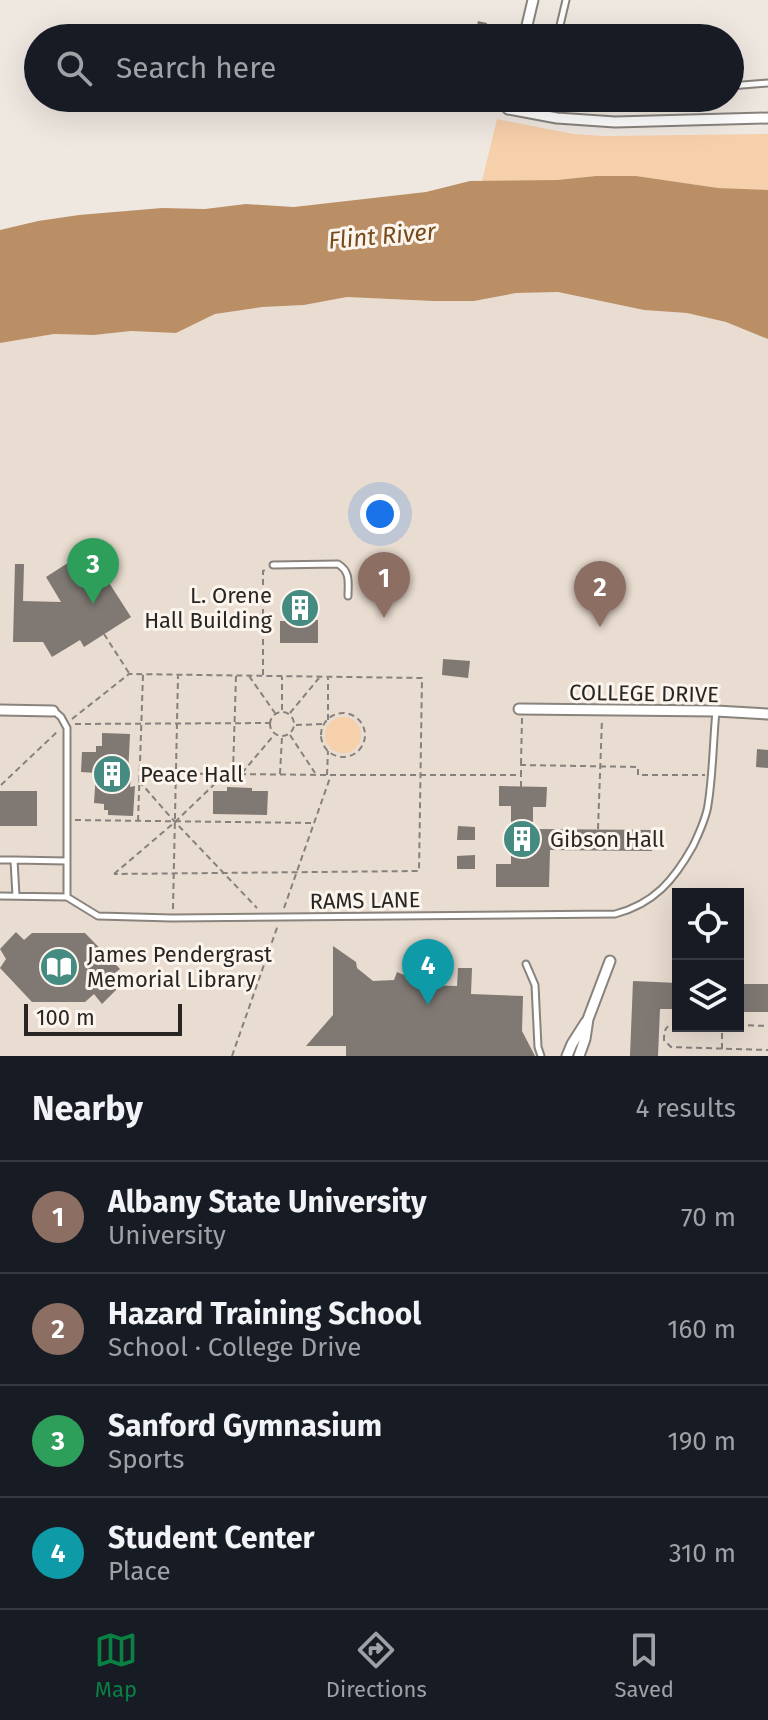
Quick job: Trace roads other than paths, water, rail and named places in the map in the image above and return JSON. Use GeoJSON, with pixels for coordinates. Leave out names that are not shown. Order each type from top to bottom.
{"type":"FeatureCollection","features":[{"type":"Feature","properties":{"kind":"street"},"geometry":{"type":"LineString","coordinates":[[527,24],[533,0]]}},
{"type":"Feature","properties":{"kind":"street"},"geometry":{"type":"LineString","coordinates":[[538,112],[557,118],[615,122],[768,118]]}},
{"type":"Feature","properties":{"kind":"street"},"geometry":{"type":"LineString","coordinates":[[0,710],[53,711]]}},
{"type":"Feature","properties":{"kind":"street","name":"COLLEGE DRIVE"},"geometry":{"type":"LineString","coordinates":[[521,710],[768,714]]}},
{"type":"Feature","properties":{"kind":"street"},"geometry":{"type":"LineString","coordinates":[[567,1056],[588,1019],[610,961]]}},
{"type":"Feature","properties":{"kind":"street"},"geometry":{"type":"LineString","coordinates":[[579,1056],[588,1019]]}},
{"type":"Feature","properties":{"kind":"lane"},"geometry":{"type":"LineString","coordinates":[[560,24],[566,0]]}},
{"type":"Feature","properties":{"kind":"lane"},"geometry":{"type":"LineString","coordinates":[[744,85],[768,83]]}},
{"type":"Feature","properties":{"kind":"lane"},"geometry":{"type":"LineString","coordinates":[[273,565],[338,564],[346,570],[348,596]]}},
{"type":"Feature","properties":{"kind":"lane"},"geometry":{"type":"LineString","coordinates":[[0,896],[67,897],[66,724],[53,711]]}},
{"type":"Feature","properties":{"kind":"lane","name":"RAMS LANE"},"geometry":{"type":"LineString","coordinates":[[67,897],[98,916],[172,918],[615,914],[631,910],[668,884],[704,823],[716,711]]}},
{"type":"Feature","properties":{"kind":"lane"},"geometry":{"type":"LineString","coordinates":[[0,860],[67,861]]}},
{"type":"Feature","properties":{"kind":"lane"},"geometry":{"type":"LineString","coordinates":[[14,860],[16,896]]}},
{"type":"Feature","properties":{"kind":"lane"},"geometry":{"type":"LineString","coordinates":[[526,964],[535,985],[541,1056]]}},
{"type":"Feature","properties":{"kind":"water","name":"Flint River"},"geometry":{"type":"Polygon","coordinates":[[[636,176],[718,188],[768,190],[768,339],[726,322],[687,313],[644,310],[558,292],[516,293],[474,301],[347,297],[304,305],[215,314],[176,333],[54,334],[0,343],[0,230],[79,215],[246,204],[294,207],[426,192],[470,181],[557,180],[636,176]]]}},
{"type":"Feature","properties":{"kind":"place","name":"Sanford Gymnasium"},"geometry":{"type":"Point","coordinates":[93,604]}},
{"type":"Feature","properties":{"kind":"place","name":"L. Orene Hall Building"},"geometry":{"type":"Point","coordinates":[300,608]}},
{"type":"Feature","properties":{"kind":"place","name":"Albany State University"},"geometry":{"type":"Point","coordinates":[384,618]}},
{"type":"Feature","properties":{"kind":"place","name":"Hazard Training School"},"geometry":{"type":"Point","coordinates":[600,627]}},
{"type":"Feature","properties":{"kind":"place","name":"Peace Hall"},"geometry":{"type":"Point","coordinates":[112,774]}},
{"type":"Feature","properties":{"kind":"place","name":"Gibson Hall"},"geometry":{"type":"Point","coordinates":[522,839]}},
{"type":"Feature","properties":{"kind":"place","name":"James Pendergrast Memorial Library"},"geometry":{"type":"Point","coordinates":[59,967]}},
{"type":"Feature","properties":{"kind":"place","name":"Student Center"},"geometry":{"type":"Point","coordinates":[428,1005]}}]}
